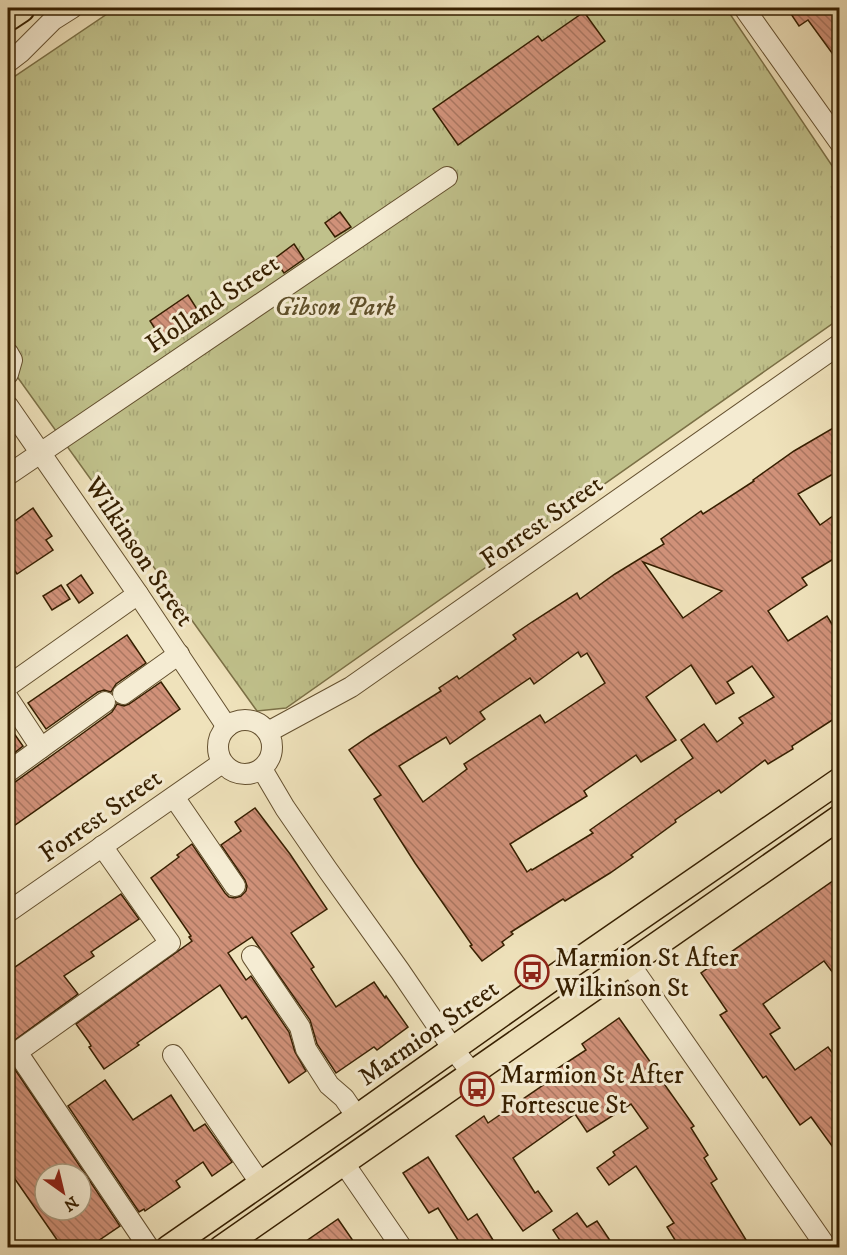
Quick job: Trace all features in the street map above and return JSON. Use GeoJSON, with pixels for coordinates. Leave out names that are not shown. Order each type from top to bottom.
{"type":"FeatureCollection","features":[{"type":"Feature","properties":{"kind":"highway"},"geometry":{"type":"LineString","coordinates":[[8,16],[20,8]]}},
{"type":"Feature","properties":{"kind":"main road","name":"Marmion Street"},"geometry":{"type":"LineString","coordinates":[[168,1248],[840,780]]}},
{"type":"Feature","properties":{"kind":"main road"},"geometry":{"type":"LineString","coordinates":[[221,1248],[840,817]]}},
{"type":"Feature","properties":{"kind":"street"},"geometry":{"type":"LineString","coordinates":[[8,62],[53,20],[72,8]]}},
{"type":"Feature","properties":{"kind":"street"},"geometry":{"type":"LineString","coordinates":[[744,8],[840,143]]}},
{"type":"Feature","properties":{"kind":"street","name":"Holland Street"},"geometry":{"type":"LineString","coordinates":[[8,475],[447,177]]}},
{"type":"Feature","properties":{"kind":"street","name":"Forrest Street"},"geometry":{"type":"LineString","coordinates":[[268,732],[351,687],[840,344]]}},
{"type":"Feature","properties":{"kind":"street"},"geometry":{"type":"LineString","coordinates":[[8,353],[12,360],[8,374]]}},
{"type":"Feature","properties":{"kind":"street","name":"Wilkinson Street"},"geometry":{"type":"LineString","coordinates":[[8,406],[227,727]]}},
{"type":"Feature","properties":{"kind":"street"},"geometry":{"type":"LineString","coordinates":[[8,686],[138,594]]}},
{"type":"Feature","properties":{"kind":"street"},"geometry":{"type":"LineString","coordinates":[[8,772],[178,654]]}},
{"type":"Feature","properties":{"kind":"street"},"geometry":{"type":"LineString","coordinates":[[8,698],[41,748]]}},
{"type":"Feature","properties":{"kind":"street"},"geometry":{"type":"LineString","coordinates":[[247,720],[255,722],[268,732],[272,739],[272,756],[262,769],[246,775],[237,774],[222,762],[218,745],[220,736],[227,727],[238,721],[247,720]]}},
{"type":"Feature","properties":{"kind":"street","name":"Forrest Street"},"geometry":{"type":"LineString","coordinates":[[8,912],[222,762]]}},
{"type":"Feature","properties":{"kind":"street"},"geometry":{"type":"LineString","coordinates":[[262,769],[291,817],[472,1073]]}},
{"type":"Feature","properties":{"kind":"street"},"geometry":{"type":"LineString","coordinates":[[174,797],[235,886]]}},
{"type":"Feature","properties":{"kind":"street"},"geometry":{"type":"LineString","coordinates":[[102,846],[170,943],[12,1055],[149,1248]]}},
{"type":"Feature","properties":{"kind":"street"},"geometry":{"type":"LineString","coordinates":[[252,956],[300,1027],[306,1049],[329,1084],[344,1098],[357,1117]]}},
{"type":"Feature","properties":{"kind":"street"},"geometry":{"type":"LineString","coordinates":[[629,963],[827,1248]]}},
{"type":"Feature","properties":{"kind":"street"},"geometry":{"type":"LineString","coordinates":[[173,1055],[261,1184]]}},
{"type":"Feature","properties":{"kind":"street"},"geometry":{"type":"LineString","coordinates":[[343,1162],[402,1248]]}},
{"type":"Feature","properties":{"kind":"green space","name":"Gibson Park"},"geometry":{"type":"Polygon","coordinates":[[[116,8],[726,8],[839,176],[839,319],[286,708],[257,711],[8,364],[8,81],[116,8]]]}},
{"type":"Feature","properties":{"kind":"building"},"geometry":{"type":"Polygon","coordinates":[[[787,8],[840,8],[840,64],[808,20],[799,26],[787,8]]]}},
{"type":"Feature","properties":{"kind":"building"},"geometry":{"type":"Polygon","coordinates":[[[584,12],[605,41],[458,145],[433,109],[538,36],[542,41],[584,12]]]}},
{"type":"Feature","properties":{"kind":"building"},"geometry":{"type":"Polygon","coordinates":[[[340,212],[351,227],[335,237],[325,223],[340,212]]]}},
{"type":"Feature","properties":{"kind":"building"},"geometry":{"type":"Polygon","coordinates":[[[294,244],[304,259],[284,273],[274,259],[294,244]]]}},
{"type":"Feature","properties":{"kind":"building"},"geometry":{"type":"Polygon","coordinates":[[[188,295],[204,320],[166,346],[150,321],[188,295]]]}},
{"type":"Feature","properties":{"kind":"building"},"geometry":{"type":"Polygon","coordinates":[[[840,424],[840,470],[798,494],[820,525],[840,511],[840,555],[802,578],[807,585],[768,611],[788,641],[827,616],[840,637],[840,715],[792,746],[793,749],[768,764],[765,760],[721,793],[719,790],[675,820],[676,822],[610,873],[511,932],[513,934],[502,942],[504,945],[482,961],[374,799],[381,795],[349,750],[441,691],[439,688],[457,676],[459,679],[516,639],[513,635],[532,622],[577,593],[580,599],[664,544],[661,539],[701,511],[703,514],[754,481],[794,451],[840,424]],[[643,562],[683,618],[722,591],[643,562]],[[578,652],[534,684],[530,678],[480,712],[485,719],[450,744],[446,737],[399,766],[423,802],[467,769],[464,764],[540,715],[545,723],[605,683],[587,653],[581,657],[578,652]],[[691,665],[646,697],[676,740],[641,762],[636,755],[584,791],[587,796],[510,844],[527,872],[593,833],[590,830],[693,758],[681,740],[704,724],[717,742],[743,723],[739,718],[774,697],[752,666],[727,682],[734,693],[716,704],[691,665]]]}},
{"type":"Feature","properties":{"kind":"building"},"geometry":{"type":"Polygon","coordinates":[[[33,508],[52,536],[46,540],[53,550],[17,574],[8,560],[8,526],[33,508]]]}},
{"type":"Feature","properties":{"kind":"building"},"geometry":{"type":"Polygon","coordinates":[[[81,575],[93,593],[79,603],[67,585],[81,575]]]}},
{"type":"Feature","properties":{"kind":"building"},"geometry":{"type":"Polygon","coordinates":[[[61,585],[70,599],[52,610],[43,596],[61,585]]]}},
{"type":"Feature","properties":{"kind":"building"},"geometry":{"type":"Polygon","coordinates":[[[127,635],[146,663],[116,684],[111,692],[104,690],[98,692],[46,729],[28,703],[127,635]]]}},
{"type":"Feature","properties":{"kind":"building"},"geometry":{"type":"Polygon","coordinates":[[[161,682],[180,709],[8,830],[8,784],[15,782],[112,712],[117,704],[124,706],[129,704],[161,682]]]}},
{"type":"Feature","properties":{"kind":"building"},"geometry":{"type":"Polygon","coordinates":[[[8,725],[23,746],[8,758],[8,725]]]}},
{"type":"Feature","properties":{"kind":"building"},"geometry":{"type":"Polygon","coordinates":[[[255,808],[327,909],[291,933],[314,967],[311,969],[336,1007],[374,982],[408,1027],[377,1050],[374,1047],[336,1073],[317,1044],[310,1020],[252,937],[228,953],[246,980],[251,976],[289,1032],[295,1052],[306,1071],[289,1083],[246,1016],[242,1019],[220,985],[104,1069],[76,1024],[192,941],[189,937],[191,936],[151,878],[192,844],[225,893],[229,897],[241,896],[246,891],[245,880],[221,845],[241,831],[235,822],[255,808]]]}},
{"type":"Feature","properties":{"kind":"building"},"geometry":{"type":"Polygon","coordinates":[[[840,876],[840,982],[824,961],[763,1004],[780,1028],[770,1034],[795,1070],[828,1047],[840,1063],[840,1157],[811,1117],[800,1125],[766,1076],[763,1078],[720,1015],[727,1011],[701,973],[840,876]]]}},
{"type":"Feature","properties":{"kind":"building"},"geometry":{"type":"Polygon","coordinates":[[[121,894],[139,919],[91,952],[94,956],[64,976],[78,994],[8,1045],[8,972],[121,894]]]}},
{"type":"Feature","properties":{"kind":"building"},"geometry":{"type":"Polygon","coordinates":[[[619,1018],[694,1126],[691,1128],[708,1155],[704,1158],[717,1179],[711,1183],[751,1248],[680,1248],[667,1227],[674,1223],[636,1166],[609,1185],[597,1168],[615,1155],[613,1152],[648,1128],[631,1104],[587,1132],[575,1114],[513,1158],[535,1193],[538,1191],[552,1211],[523,1231],[456,1136],[484,1116],[488,1123],[552,1079],[549,1074],[586,1050],[582,1044],[619,1018]]]}},
{"type":"Feature","properties":{"kind":"building"},"geometry":{"type":"Polygon","coordinates":[[[8,1059],[77,1162],[33,1162],[33,1205],[8,1169],[8,1059]]]}},
{"type":"Feature","properties":{"kind":"building"},"geometry":{"type":"Polygon","coordinates":[[[105,1080],[133,1120],[171,1095],[194,1131],[205,1124],[232,1162],[212,1176],[203,1162],[176,1181],[180,1187],[145,1211],[144,1209],[139,1212],[68,1106],[105,1080]]]}},
{"type":"Feature","properties":{"kind":"building"},"geometry":{"type":"Polygon","coordinates":[[[428,1157],[468,1220],[477,1214],[498,1248],[463,1248],[438,1208],[429,1213],[403,1173],[428,1157]]]}},
{"type":"Feature","properties":{"kind":"building"},"geometry":{"type":"Polygon","coordinates":[[[93,1186],[120,1226],[89,1247],[62,1247],[45,1222],[93,1222],[93,1186]]]}},
{"type":"Feature","properties":{"kind":"building"},"geometry":{"type":"Polygon","coordinates":[[[577,1213],[587,1227],[597,1221],[615,1248],[565,1248],[553,1230],[577,1213]]]}},
{"type":"Feature","properties":{"kind":"building"},"geometry":{"type":"Polygon","coordinates":[[[338,1219],[358,1248],[296,1248],[338,1219]]]}},
{"type":"Feature","properties":{"kind":"place","name":"Marmion St After Wilkinson St"},"geometry":{"type":"Point","coordinates":[532,972]}},
{"type":"Feature","properties":{"kind":"place","name":"Marmion St After Fortescue St"},"geometry":{"type":"Point","coordinates":[477,1089]}}]}
